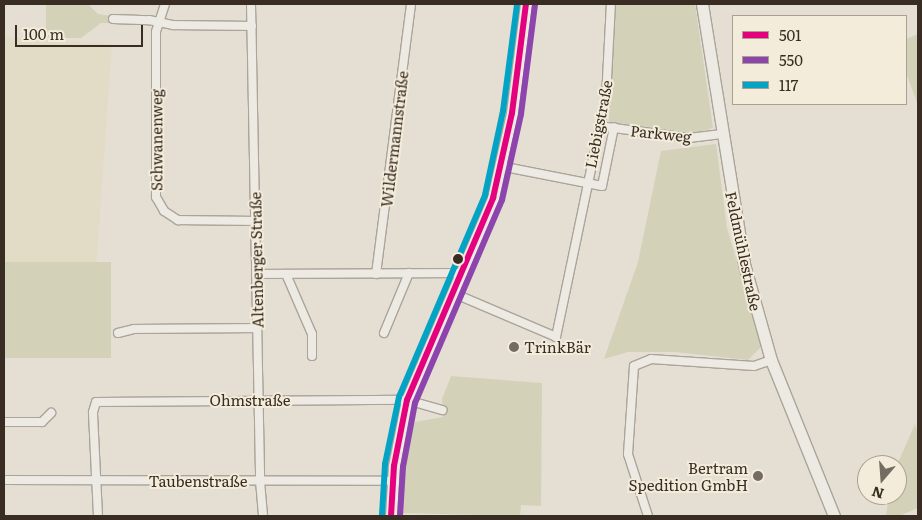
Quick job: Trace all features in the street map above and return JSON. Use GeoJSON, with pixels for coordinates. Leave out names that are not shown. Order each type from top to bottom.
{"type":"FeatureCollection","features":[{"type":"Feature","properties":{"kind":"main road"},"geometry":{"type":"LineString","coordinates":[[391,516],[393,481],[407,400],[461,273],[482,229],[500,166],[513,104],[526,4]]}},
{"type":"Feature","properties":{"kind":"main road","name":"Feldmühlestraße"},"geometry":{"type":"LineString","coordinates":[[702,4],[744,264],[771,360],[834,516]]}},
{"type":"Feature","properties":{"kind":"street","name":"Schwanenweg"},"geometry":{"type":"LineString","coordinates":[[165,4],[156,32],[154,189],[158,201],[164,210],[178,220],[255,221]]}},
{"type":"Feature","properties":{"kind":"street","name":"Altenberger Straße"},"geometry":{"type":"LineString","coordinates":[[251,4],[260,481],[263,516]]}},
{"type":"Feature","properties":{"kind":"street","name":"Wildermannstraße"},"geometry":{"type":"LineString","coordinates":[[376,274],[411,4]]}},
{"type":"Feature","properties":{"kind":"street","name":"Liebigstraße"},"geometry":{"type":"LineString","coordinates":[[453,293],[556,337],[607,89],[611,4]]}},
{"type":"Feature","properties":{"kind":"street"},"geometry":{"type":"LineString","coordinates":[[113,19],[160,21],[173,25],[252,26]]}},
{"type":"Feature","properties":{"kind":"street","name":"Parkweg"},"geometry":{"type":"LineString","coordinates":[[599,126],[689,138],[724,134]]}},
{"type":"Feature","properties":{"kind":"street","name":"Liebigstraße"},"geometry":{"type":"LineString","coordinates":[[586,184],[602,186],[614,127]]}},
{"type":"Feature","properties":{"kind":"street"},"geometry":{"type":"LineString","coordinates":[[500,166],[586,184]]}},
{"type":"Feature","properties":{"kind":"street"},"geometry":{"type":"LineString","coordinates":[[384,333],[409,273]]}},
{"type":"Feature","properties":{"kind":"street"},"geometry":{"type":"LineString","coordinates":[[256,274],[461,273]]}},
{"type":"Feature","properties":{"kind":"street"},"geometry":{"type":"LineString","coordinates":[[286,274],[312,334],[312,356]]}},
{"type":"Feature","properties":{"kind":"street"},"geometry":{"type":"LineString","coordinates":[[118,333],[134,329],[257,328]]}},
{"type":"Feature","properties":{"kind":"street"},"geometry":{"type":"LineString","coordinates":[[648,516],[628,454],[634,366],[651,359],[754,366],[771,360]]}},
{"type":"Feature","properties":{"kind":"street","name":"Ohmstraße"},"geometry":{"type":"LineString","coordinates":[[94,481],[94,404],[100,401],[407,400],[443,410]]}},
{"type":"Feature","properties":{"kind":"street"},"geometry":{"type":"LineString","coordinates":[[4,422],[42,422],[51,413]]}},
{"type":"Feature","properties":{"kind":"street","name":"Taubenstraße"},"geometry":{"type":"LineString","coordinates":[[4,480],[393,481]]}},
{"type":"Feature","properties":{"kind":"street"},"geometry":{"type":"LineString","coordinates":[[94,481],[98,516]]}},
{"type":"Feature","properties":{"kind":"shaded area"},"geometry":{"type":"Polygon","coordinates":[[[4,37],[112,45],[96,269],[4,263],[4,37]]]}},
{"type":"Feature","properties":{"kind":"green space"},"geometry":{"type":"Polygon","coordinates":[[[46,4],[88,4],[98,14],[111,16],[110,23],[101,23],[81,38],[46,38],[46,4]]]}},
{"type":"Feature","properties":{"kind":"green space"},"geometry":{"type":"Polygon","coordinates":[[[614,4],[695,4],[713,128],[695,133],[609,122],[614,4]]]}},
{"type":"Feature","properties":{"kind":"green space"},"geometry":{"type":"Polygon","coordinates":[[[918,34],[918,105],[907,76],[907,39],[918,34]]]}},
{"type":"Feature","properties":{"kind":"green space"},"geometry":{"type":"Polygon","coordinates":[[[716,144],[727,228],[762,346],[748,360],[675,352],[628,352],[604,359],[638,262],[661,151],[716,144]]]}},
{"type":"Feature","properties":{"kind":"green space"},"geometry":{"type":"Polygon","coordinates":[[[4,262],[111,262],[111,358],[4,358],[4,262]]]}},
{"type":"Feature","properties":{"kind":"green space"},"geometry":{"type":"Polygon","coordinates":[[[451,376],[542,383],[541,506],[521,505],[520,516],[401,513],[406,446],[415,422],[443,417],[442,399],[451,376]]]}},
{"type":"Feature","properties":{"kind":"green space"},"geometry":{"type":"Polygon","coordinates":[[[915,424],[918,433],[918,508],[899,516],[886,516],[888,505],[907,505],[907,455],[901,455],[915,424]]]}},
{"type":"Feature","properties":{"kind":"transit line","name":"117"},"geometry":{"type":"LineString","coordinates":[[382,515],[385,464],[399,397],[485,195],[503,111],[517,4]]}},
{"type":"Feature","properties":{"kind":"transit line","name":"501"},"geometry":{"type":"LineString","coordinates":[[391,516],[394,466],[407,400],[493,198],[512,113],[526,4]]}},
{"type":"Feature","properties":{"kind":"transit line","name":"550"},"geometry":{"type":"LineString","coordinates":[[400,516],[403,467],[415,403],[502,200],[521,114],[535,5]]}},
{"type":"Feature","properties":{"kind":"place","name":"TrinkBär"},"geometry":{"type":"Point","coordinates":[514,347]}},
{"type":"Feature","properties":{"kind":"place","name":"Bertram Spedition GmbH"},"geometry":{"type":"Point","coordinates":[758,476]}}]}
